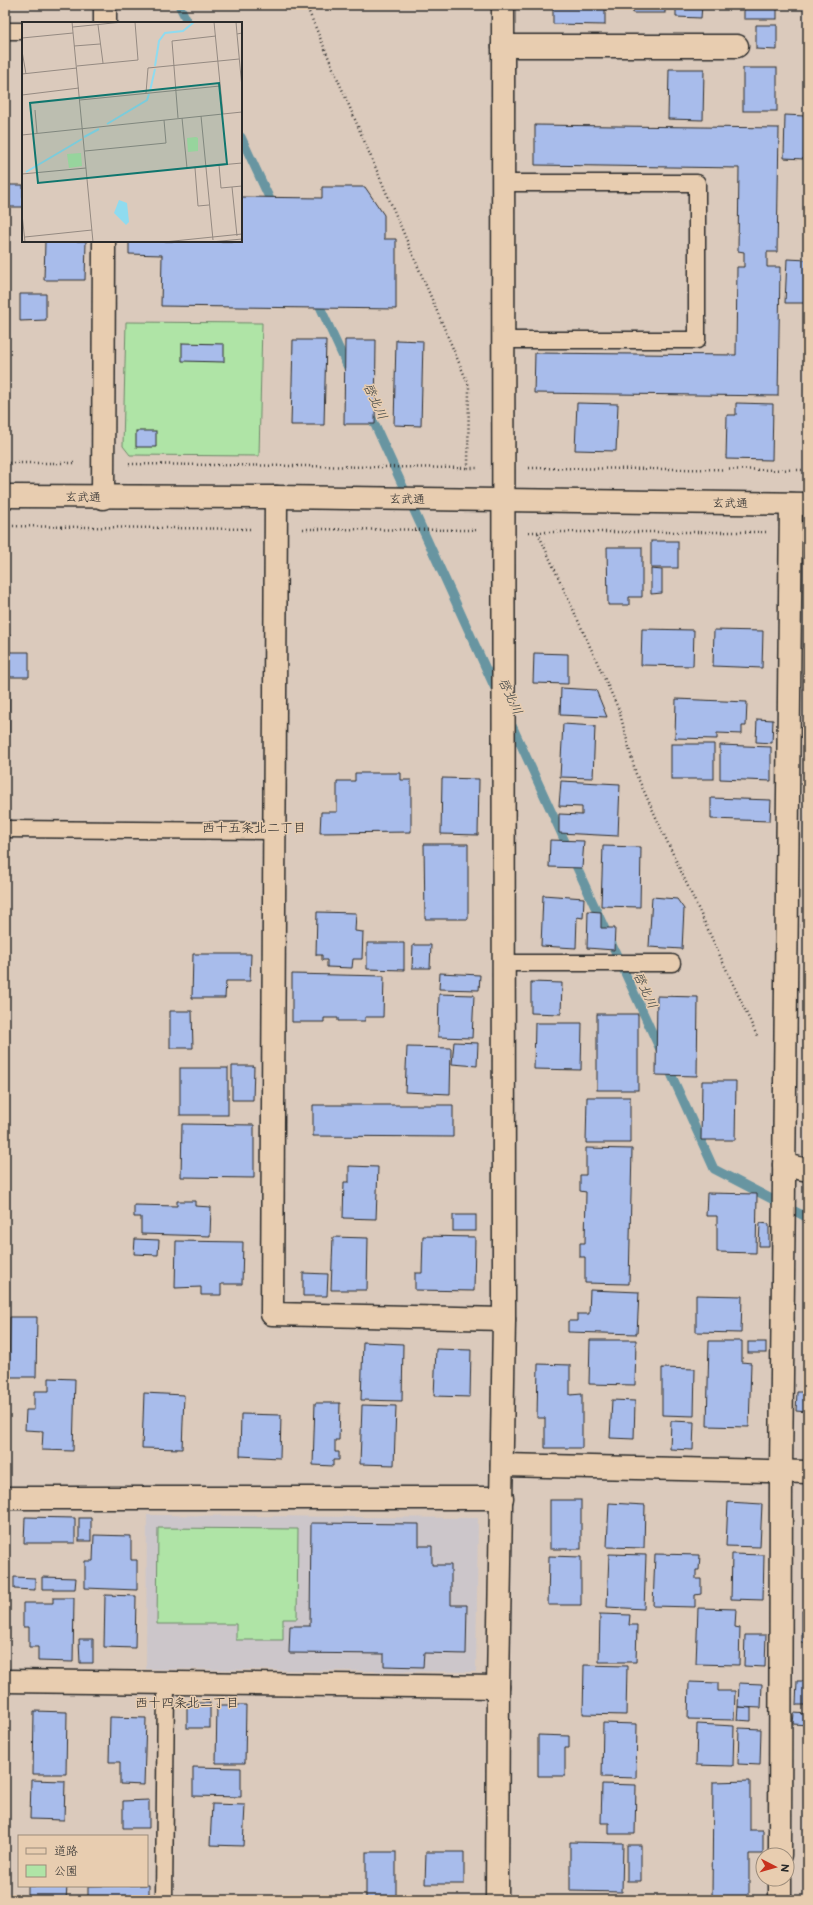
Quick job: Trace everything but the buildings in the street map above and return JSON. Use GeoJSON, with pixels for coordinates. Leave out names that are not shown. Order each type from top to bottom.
{"type":"FeatureCollection","features":[{"type":"Feature","properties":{"kind":"street"},"geometry":{"type":"LineString","coordinates":[[105,5],[105,22]]}},
{"type":"Feature","properties":{"kind":"street"},"geometry":{"type":"LineString","coordinates":[[497,1900],[498,1687],[504,1319],[505,963],[502,500],[503,5]]}},
{"type":"Feature","properties":{"kind":"street"},"geometry":{"type":"LineString","coordinates":[[503,46],[737,46]]}},
{"type":"Feature","properties":{"kind":"street"},"geometry":{"type":"LineString","coordinates":[[103,498],[104,242]]}},
{"type":"Feature","properties":{"kind":"street","name":"玄武通"},"geometry":{"type":"LineString","coordinates":[[5,496],[103,498],[276,497],[800,504]]}},
{"type":"Feature","properties":{"kind":"street"},"geometry":{"type":"LineString","coordinates":[[276,497],[272,1314],[504,1319]]}},
{"type":"Feature","properties":{"kind":"street"},"geometry":{"type":"LineString","coordinates":[[780,1847],[781,1471],[791,532],[800,504]]}},
{"type":"Feature","properties":{"kind":"street"},"geometry":{"type":"LineString","coordinates":[[784,1165],[808,1170]]}},
{"type":"Feature","properties":{"kind":"street"},"geometry":{"type":"LineString","coordinates":[[502,1465],[808,1472]]}},
{"type":"Feature","properties":{"kind":"street"},"geometry":{"type":"LineString","coordinates":[[5,1498],[502,1498]]}},
{"type":"Feature","properties":{"kind":"street"},"geometry":{"type":"LineString","coordinates":[[5,1681],[498,1687]]}},
{"type":"Feature","properties":{"kind":"street"},"geometry":{"type":"LineString","coordinates":[[780,1887],[780,1900]]}},
{"type":"Feature","properties":{"kind":"lane"},"geometry":{"type":"LineString","coordinates":[[5,31],[22,31]]}},
{"type":"Feature","properties":{"kind":"lane"},"geometry":{"type":"LineString","coordinates":[[503,183],[697,183],[697,340],[503,340]]}},
{"type":"Feature","properties":{"kind":"lane"},"geometry":{"type":"LineString","coordinates":[[5,829],[275,831]]}},
{"type":"Feature","properties":{"kind":"lane"},"geometry":{"type":"LineString","coordinates":[[505,963],[672,963]]}},
{"type":"Feature","properties":{"kind":"lane"},"geometry":{"type":"LineString","coordinates":[[164,1900],[166,1683]]}},
{"type":"Feature","properties":{"kind":"path"},"geometry":{"type":"LineString","coordinates":[[5,463],[468,468]]}},
{"type":"Feature","properties":{"kind":"path"},"geometry":{"type":"LineString","coordinates":[[760,1041],[636,774],[619,710],[538,533],[791,532]]}},
{"type":"Feature","properties":{"kind":"shaded area"},"geometry":{"type":"Polygon","coordinates":[[[147,1515],[478,1518],[476,1672],[146,1669],[147,1515]]]}},
{"type":"Feature","properties":{"kind":"green space"},"geometry":{"type":"Polygon","coordinates":[[[126,322],[262,323],[259,456],[130,455],[123,446],[126,322]]]}},
{"type":"Feature","properties":{"kind":"green space"},"geometry":{"type":"Polygon","coordinates":[[[158,1528],[298,1529],[297,1619],[283,1619],[283,1640],[236,1640],[236,1624],[157,1624],[158,1528]]]}},
{"type":"Feature","properties":{"kind":"waterway","name":"啓北川"},"geometry":{"type":"LineString","coordinates":[[179,5],[188,22]]}},
{"type":"Feature","properties":{"kind":"waterway","name":"啓北川"},"geometry":{"type":"LineString","coordinates":[[242,139],[274,208]]}},
{"type":"Feature","properties":{"kind":"waterway","name":"啓北川"},"geometry":{"type":"LineString","coordinates":[[316,298],[349,370]]}},
{"type":"Feature","properties":{"kind":"waterway","name":"啓北川"},"geometry":{"type":"LineString","coordinates":[[370,414],[497,693]]}},
{"type":"Feature","properties":{"kind":"waterway","name":"啓北川"},"geometry":{"type":"LineString","coordinates":[[510,721],[662,1054]]}},
{"type":"Feature","properties":{"kind":"waterway","name":"啓北川"},"geometry":{"type":"LineString","coordinates":[[667,1065],[714,1169],[808,1218]]}},
{"type":"Feature","properties":{"kind":"district","name":"西十五条北二丁目"},"geometry":{"type":"Point","coordinates":[254,827]}},
{"type":"Feature","properties":{"kind":"district","name":"西十四条北二丁目"},"geometry":{"type":"Point","coordinates":[187,1702]}}]}
